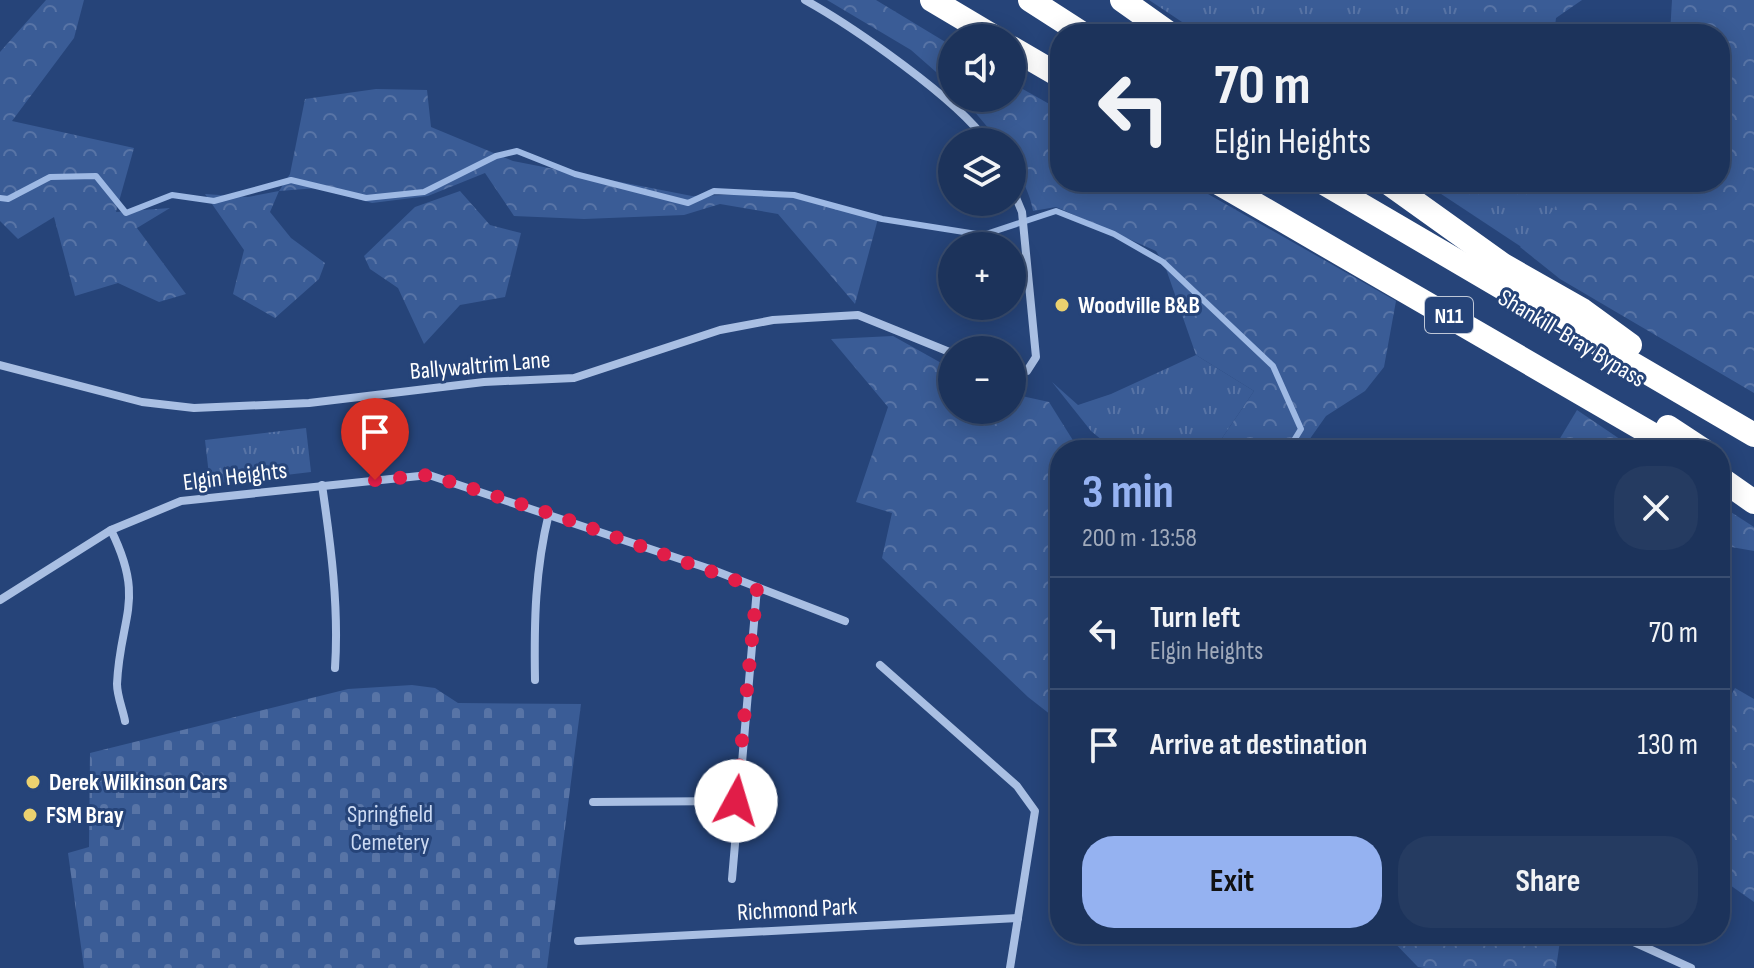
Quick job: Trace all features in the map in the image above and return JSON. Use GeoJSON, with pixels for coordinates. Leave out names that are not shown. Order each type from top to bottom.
{"type":"FeatureCollection","features":[{"type":"Feature","properties":{"kind":"highway"},"geometry":{"type":"LineString","coordinates":[[932,0],[972,24]]}},
{"type":"Feature","properties":{"kind":"highway"},"geometry":{"type":"LineString","coordinates":[[1030,0],[1067,24]]}},
{"type":"Feature","properties":{"kind":"highway"},"geometry":{"type":"LineString","coordinates":[[1122,0],[1156,24]]}},
{"type":"Feature","properties":{"kind":"highway"},"geometry":{"type":"LineString","coordinates":[[1026,56],[1050,70]]}},
{"type":"Feature","properties":{"kind":"highway","name":"N11"},"geometry":{"type":"LineString","coordinates":[[1234,192],[1662,440]]}},
{"type":"Feature","properties":{"kind":"highway","name":"Shankill-Bray Bypass"},"geometry":{"type":"LineString","coordinates":[[1262,192],[1526,342],[1687,440]]}},
{"type":"Feature","properties":{"kind":"highway","name":"Shankill-Bray Bypass"},"geometry":{"type":"LineString","coordinates":[[1339,192],[1754,434]]}},
{"type":"Feature","properties":{"kind":"highway","name":"N11"},"geometry":{"type":"LineString","coordinates":[[1401,192],[1503,265],[1582,310],[1754,434]]}},
{"type":"Feature","properties":{"kind":"highway"},"geometry":{"type":"LineString","coordinates":[[1730,468],[1754,484]]}},
{"type":"Feature","properties":{"kind":"highway"},"geometry":{"type":"LineString","coordinates":[[1730,485],[1754,502]]}},
{"type":"Feature","properties":{"kind":"street"},"geometry":{"type":"LineString","coordinates":[[805,0],[877,47],[978,128]]}},
{"type":"Feature","properties":{"kind":"street"},"geometry":{"type":"LineString","coordinates":[[1022,216],[1036,357],[1026,371]]}},
{"type":"Feature","properties":{"kind":"street","name":"Ballywaltrim Lane"},"geometry":{"type":"LineString","coordinates":[[0,365],[142,402],[194,408],[309,403],[484,382],[574,378],[706,334],[773,320],[858,315],[938,347]]}},
{"type":"Feature","properties":{"kind":"street","name":"Elgin Heights"},"geometry":{"type":"LineString","coordinates":[[0,600],[111,530],[181,501],[429,475],[549,513],[845,621]]}},
{"type":"Feature","properties":{"kind":"street","name":"Elgin Heights"},"geometry":{"type":"LineString","coordinates":[[322,485],[330,538],[337,635],[335,668]]}},
{"type":"Feature","properties":{"kind":"street"},"geometry":{"type":"LineString","coordinates":[[535,680],[533,602],[538,555],[549,513]]}},
{"type":"Feature","properties":{"kind":"street"},"geometry":{"type":"LineString","coordinates":[[111,530],[127,561],[131,595],[117,686],[125,721]]}},
{"type":"Feature","properties":{"kind":"street"},"geometry":{"type":"LineString","coordinates":[[732,879],[736,801],[757,588]]}},
{"type":"Feature","properties":{"kind":"street"},"geometry":{"type":"LineString","coordinates":[[880,665],[1017,786],[1035,811],[1010,968]]}},
{"type":"Feature","properties":{"kind":"street"},"geometry":{"type":"LineString","coordinates":[[593,802],[736,801]]}},
{"type":"Feature","properties":{"kind":"street","name":"Richmond Park"},"geometry":{"type":"LineString","coordinates":[[578,941],[1018,918]]}},
{"type":"Feature","properties":{"kind":"street"},"geometry":{"type":"LineString","coordinates":[[1638,944],[1691,968]]}},
{"type":"Feature","properties":{"kind":"green space"},"geometry":{"type":"Polygon","coordinates":[[[46,0],[84,0],[74,38],[12,121],[134,148],[116,212],[170,208],[137,228],[186,294],[159,302],[118,283],[75,296],[54,217],[18,239],[0,221],[0,52],[46,0]]]}},
{"type":"Feature","properties":{"kind":"green space"},"geometry":{"type":"Polygon","coordinates":[[[827,0],[876,0],[938,38],[938,74],[911,50],[827,0]]]}},
{"type":"Feature","properties":{"kind":"green space"},"geometry":{"type":"Polygon","coordinates":[[[1149,0],[1512,0],[1524,24],[1185,24],[1149,0]]]}},
{"type":"Feature","properties":{"kind":"green space"},"geometry":{"type":"Polygon","coordinates":[[[1478,0],[1582,0],[1556,18],[1555,24],[1491,24],[1478,0]]]}},
{"type":"Feature","properties":{"kind":"green space"},"geometry":{"type":"Polygon","coordinates":[[[1672,0],[1754,0],[1754,393],[1560,279],[1520,247],[1542,225],[1566,192],[1730,192],[1730,24],[1671,24],[1672,0]]]}},
{"type":"Feature","properties":{"kind":"green space"},"geometry":{"type":"Polygon","coordinates":[[[376,89],[427,90],[431,127],[513,161],[692,196],[783,193],[879,215],[855,304],[778,214],[720,204],[684,215],[584,219],[514,216],[485,173],[428,196],[372,203],[317,188],[279,191],[290,174],[305,99],[376,89]]]}},
{"type":"Feature","properties":{"kind":"green space"},"geometry":{"type":"Polygon","coordinates":[[[1026,91],[1050,104],[1050,192],[1205,192],[1396,301],[1384,367],[1365,391],[1326,416],[1309,440],[1221,440],[1254,391],[1196,355],[1165,266],[1156,251],[1056,207],[1033,211],[1026,188],[1026,128],[988,128],[975,112],[1026,112],[1026,91]]]}},
{"type":"Feature","properties":{"kind":"green space"},"geometry":{"type":"Polygon","coordinates":[[[279,191],[270,212],[291,238],[325,263],[319,279],[275,318],[233,294],[244,250],[205,194],[248,197],[279,191]]]}},
{"type":"Feature","properties":{"kind":"green space"},"geometry":{"type":"Polygon","coordinates":[[[460,191],[490,225],[521,233],[505,297],[460,305],[424,344],[398,288],[370,269],[364,256],[415,207],[460,191]]]}},
{"type":"Feature","properties":{"kind":"green space"},"geometry":{"type":"Polygon","coordinates":[[[1438,192],[1588,192],[1529,252],[1438,192]]]}},
{"type":"Feature","properties":{"kind":"green space"},"geometry":{"type":"Polygon","coordinates":[[[893,336],[938,361],[938,424],[1026,424],[1026,397],[1049,402],[1073,440],[1050,440],[1050,714],[882,558],[892,513],[856,502],[888,407],[831,339],[893,336]]]}},
{"type":"Feature","properties":{"kind":"green space"},"geometry":{"type":"Polygon","coordinates":[[[1196,355],[1254,391],[1221,440],[1102,440],[1052,382],[1078,405],[1111,394],[1196,355]]]}},
{"type":"Feature","properties":{"kind":"green space"},"geometry":{"type":"Polygon","coordinates":[[[1577,410],[1621,440],[1559,440],[1577,410]]]}},
{"type":"Feature","properties":{"kind":"green space"},"geometry":{"type":"Polygon","coordinates":[[[306,428],[311,472],[210,484],[205,440],[306,428]]]}},
{"type":"Feature","properties":{"kind":"green space"},"geometry":{"type":"Polygon","coordinates":[[[1730,511],[1754,527],[1754,551],[1730,547],[1730,511]]]}},
{"type":"Feature","properties":{"kind":"green space","name":"Springfield Cemetery"},"geometry":{"type":"Polygon","coordinates":[[[412,685],[435,688],[458,703],[581,704],[547,968],[84,968],[68,853],[89,847],[90,753],[348,689],[412,685]]]}},
{"type":"Feature","properties":{"kind":"green space"},"geometry":{"type":"Polygon","coordinates":[[[1735,688],[1754,699],[1754,902],[1730,885],[1730,697],[1735,688]]]}},
{"type":"Feature","properties":{"kind":"green space"},"geometry":{"type":"Polygon","coordinates":[[[1396,944],[1560,944],[1556,968],[1418,967],[1396,944]]]}},
{"type":"Feature","properties":{"kind":"waterway"},"geometry":{"type":"LineString","coordinates":[[0,198],[8,199],[50,177],[96,176],[126,213],[172,195],[214,201],[291,180],[366,198],[424,192],[496,156],[517,151],[575,174],[688,203],[714,191],[794,195],[882,219],[983,235],[1056,211],[1114,234],[1163,262],[1273,366],[1301,429],[1294,440]]}},
{"type":"Feature","properties":{"kind":"place","name":"Woodville B&B"},"geometry":{"type":"Point","coordinates":[1062,305]}},
{"type":"Feature","properties":{"kind":"place","name":"Derek Wilkinson Cars"},"geometry":{"type":"Point","coordinates":[33,782]}},
{"type":"Feature","properties":{"kind":"place","name":"FSM Bray"},"geometry":{"type":"Point","coordinates":[30,815]}},
{"type":"Feature","properties":{"kind":"route"},"geometry":{"type":"LineString","coordinates":[[375,480],[429,475],[549,513],[757,588],[736,801]]}}]}
